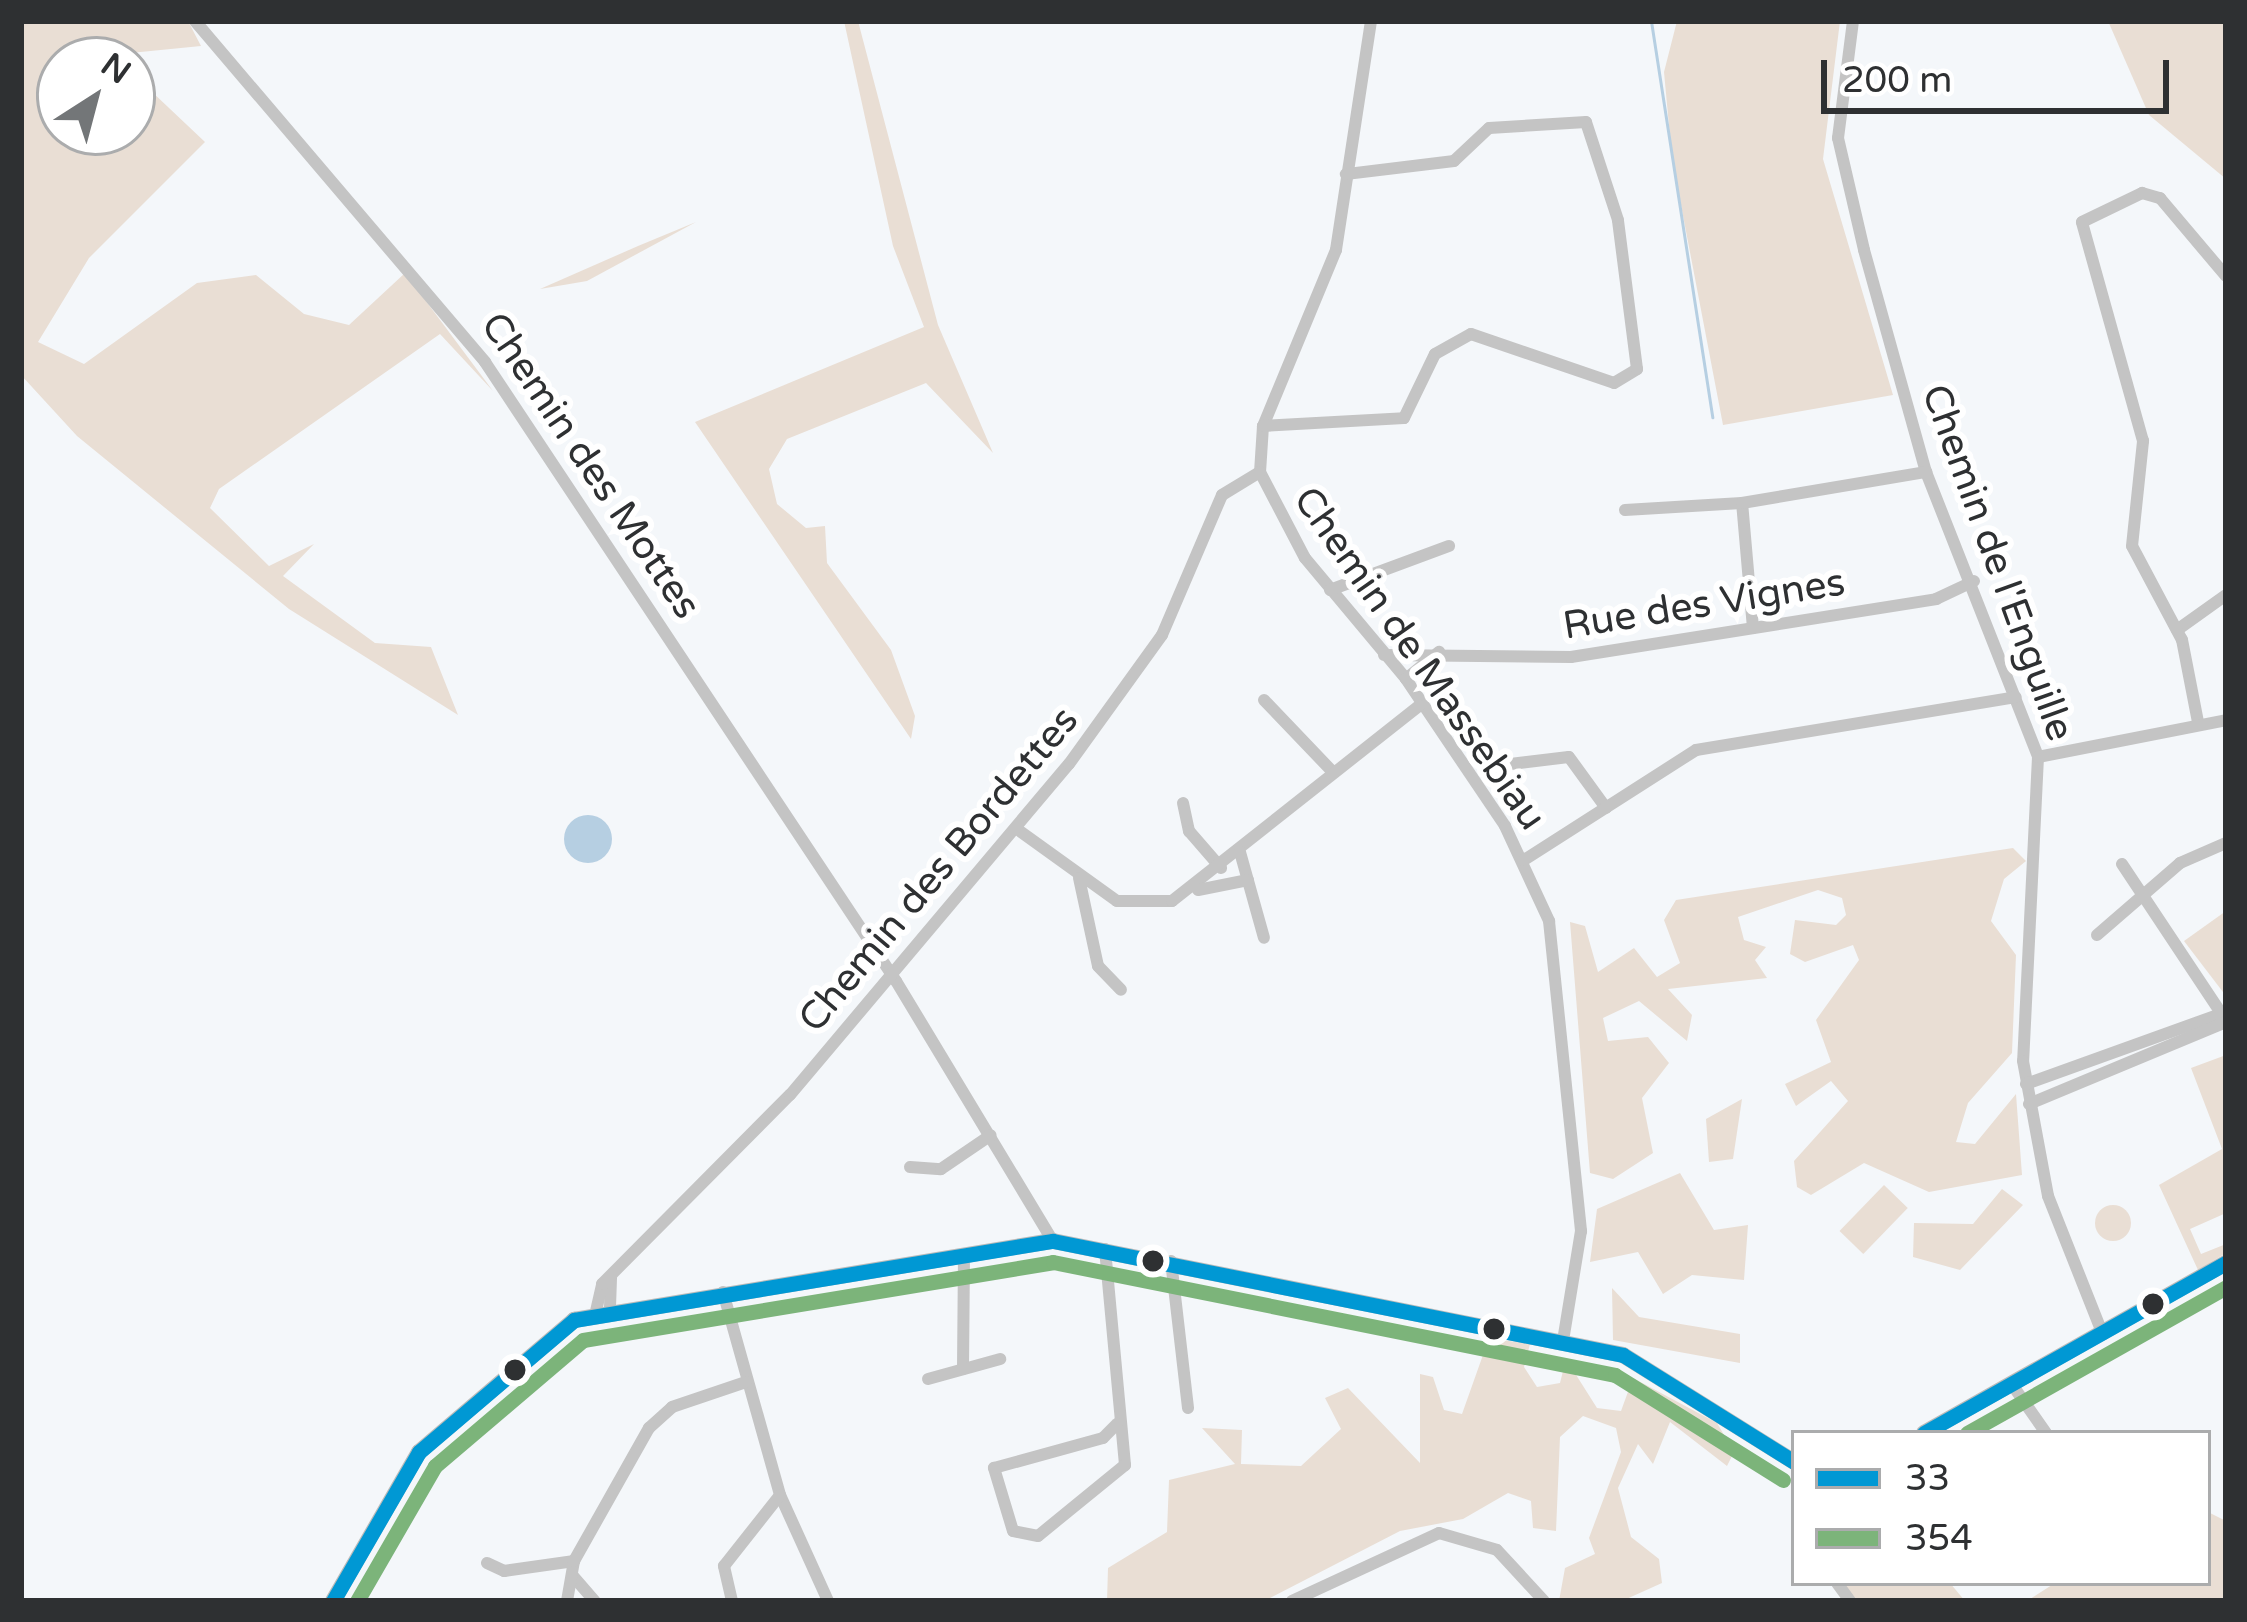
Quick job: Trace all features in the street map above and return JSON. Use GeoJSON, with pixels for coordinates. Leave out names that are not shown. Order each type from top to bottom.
{"type":"FeatureCollection","features":[{"type":"Feature","properties":{"kind":"main road"},"geometry":{"type":"LineString","coordinates":[[332,1601],[419,1452],[554,1332],[603,1310],[1053,1241],[1563,1341],[1659,1368],[1791,1460]]}},
{"type":"Feature","properties":{"kind":"main road"},"geometry":{"type":"LineString","coordinates":[[1929,1430],[2226,1263]]}},
{"type":"Feature","properties":{"kind":"street","name":"Chemin des Mottes"},"geometry":{"type":"LineString","coordinates":[[195,21],[460,326],[887,984],[991,1135],[1053,1241]]}},
{"type":"Feature","properties":{"kind":"street","name":"Chemin de Massebiau"},"geometry":{"type":"LineString","coordinates":[[1371,21],[1329,277],[1263,426],[1260,472],[1330,590],[1406,680],[1524,860],[1557,949],[1582,1254],[1563,1341]]}},
{"type":"Feature","properties":{"kind":"street","name":"Chemin de l'Enguille"},"geometry":{"type":"LineString","coordinates":[[1853,21],[1838,138],[1926,472],[1974,581],[2038,757],[2026,1084],[2048,1196],[2103,1336]]}},
{"type":"Feature","properties":{"kind":"street"},"geometry":{"type":"LineString","coordinates":[[1263,426],[1404,418],[1435,354],[1471,334],[1614,383],[1637,369],[1618,220],[1586,122],[1498,126],[1454,161],[1346,174]]}},
{"type":"Feature","properties":{"kind":"street"},"geometry":{"type":"LineString","coordinates":[[2198,722],[2177,630],[2132,546],[2143,441],[2082,222],[2142,194],[2160,198],[2226,276]]}},
{"type":"Feature","properties":{"kind":"street","name":"Chemin des Bordettes"},"geometry":{"type":"LineString","coordinates":[[603,1310],[611,1275],[887,984],[1017,829],[1148,659],[1222,495],[1260,472]]}},
{"type":"Feature","properties":{"kind":"street"},"geometry":{"type":"LineString","coordinates":[[1625,510],[1742,503],[1926,472]]}},
{"type":"Feature","properties":{"kind":"street"},"geometry":{"type":"LineString","coordinates":[[1742,503],[1753,628]]}},
{"type":"Feature","properties":{"kind":"street"},"geometry":{"type":"LineString","coordinates":[[1330,590],[1449,546]]}},
{"type":"Feature","properties":{"kind":"street","name":"Rue des Vignes"},"geometry":{"type":"LineString","coordinates":[[1384,655],[1440,651],[1539,661],[1936,599],[1974,581]]}},
{"type":"Feature","properties":{"kind":"street"},"geometry":{"type":"LineString","coordinates":[[2177,630],[2226,595]]}},
{"type":"Feature","properties":{"kind":"street"},"geometry":{"type":"LineString","coordinates":[[1406,680],[1440,651]]}},
{"type":"Feature","properties":{"kind":"street"},"geometry":{"type":"LineString","coordinates":[[1524,860],[1696,749],[2016,697]]}},
{"type":"Feature","properties":{"kind":"street"},"geometry":{"type":"LineString","coordinates":[[1264,700],[1330,770]]}},
{"type":"Feature","properties":{"kind":"street"},"geometry":{"type":"LineString","coordinates":[[1197,890],[1330,770],[1419,706]]}},
{"type":"Feature","properties":{"kind":"street"},"geometry":{"type":"LineString","coordinates":[[2038,757],[2226,720]]}},
{"type":"Feature","properties":{"kind":"street"},"geometry":{"type":"LineString","coordinates":[[1502,765],[1569,757],[1606,808]]}},
{"type":"Feature","properties":{"kind":"street"},"geometry":{"type":"LineString","coordinates":[[1183,803],[1189,831],[1221,868]]}},
{"type":"Feature","properties":{"kind":"street"},"geometry":{"type":"LineString","coordinates":[[1017,829],[1079,878],[1136,904],[1248,880]]}},
{"type":"Feature","properties":{"kind":"street"},"geometry":{"type":"LineString","coordinates":[[2097,935],[2138,894],[2223,845]]}},
{"type":"Feature","properties":{"kind":"street"},"geometry":{"type":"LineString","coordinates":[[1240,852],[1264,938]]}},
{"type":"Feature","properties":{"kind":"street"},"geometry":{"type":"LineString","coordinates":[[2030,1104],[2085,1073],[2225,1017],[2122,864]]}},
{"type":"Feature","properties":{"kind":"street"},"geometry":{"type":"LineString","coordinates":[[1079,878],[1098,966],[1121,990]]}},
{"type":"Feature","properties":{"kind":"street"},"geometry":{"type":"LineString","coordinates":[[2026,1084],[2085,1073]]}},
{"type":"Feature","properties":{"kind":"street"},"geometry":{"type":"LineString","coordinates":[[910,1167],[941,1169],[991,1135]]}},
{"type":"Feature","properties":{"kind":"street"},"geometry":{"type":"LineString","coordinates":[[1105,1249],[1117,1424],[1127,1454],[1120,1472],[1038,1536],[1012,1531],[994,1468],[1103,1438],[1117,1424]]}},
{"type":"Feature","properties":{"kind":"street"},"geometry":{"type":"LineString","coordinates":[[963,1369],[964,1258]]}},
{"type":"Feature","properties":{"kind":"street"},"geometry":{"type":"LineString","coordinates":[[1171,1262],[1188,1408]]}},
{"type":"Feature","properties":{"kind":"street"},"geometry":{"type":"LineString","coordinates":[[723,1291],[780,1496],[829,1601]]}},
{"type":"Feature","properties":{"kind":"street"},"geometry":{"type":"LineString","coordinates":[[928,1378],[1000,1360]]}},
{"type":"Feature","properties":{"kind":"street"},"geometry":{"type":"LineString","coordinates":[[567,1601],[573,1568],[659,1416],[746,1382]]}},
{"type":"Feature","properties":{"kind":"street"},"geometry":{"type":"LineString","coordinates":[[2011,1383],[2044,1430]]}},
{"type":"Feature","properties":{"kind":"street"},"geometry":{"type":"LineString","coordinates":[[732,1601],[724,1566],[780,1496]]}},
{"type":"Feature","properties":{"kind":"street"},"geometry":{"type":"LineString","coordinates":[[1292,1601],[1439,1533],[1497,1550],[1544,1601]]}},
{"type":"Feature","properties":{"kind":"street"},"geometry":{"type":"LineString","coordinates":[[487,1563],[504,1571],[573,1568]]}},
{"type":"Feature","properties":{"kind":"street"},"geometry":{"type":"LineString","coordinates":[[573,1568],[595,1601]]}},
{"type":"Feature","properties":{"kind":"shaded area"},"geometry":{"type":"Polygon","coordinates":[[[21,21],[188,21],[201,46],[156,50],[156,36],[36,36],[36,156],[156,156],[156,96],[205,142],[89,258],[38,342],[84,364],[197,283],[256,275],[304,314],[349,325],[405,273],[493,391],[440,334],[219,489],[210,508],[269,566],[314,544],[283,576],[375,643],[431,647],[458,715],[289,609],[77,436],[21,375],[21,21]]]}},
{"type":"Feature","properties":{"kind":"shaded area"},"geometry":{"type":"Polygon","coordinates":[[[844,21],[858,21],[938,325],[993,453],[926,383],[787,439],[769,469],[777,504],[806,528],[825,526],[827,563],[891,650],[915,716],[911,739],[695,422],[924,327],[893,246],[844,21]]]}},
{"type":"Feature","properties":{"kind":"shaded area"},"geometry":{"type":"Polygon","coordinates":[[[1677,21],[1840,21],[1823,159],[1893,395],[1723,425],[1672,158],[1664,72],[1677,21]]]}},
{"type":"Feature","properties":{"kind":"shaded area"},"geometry":{"type":"Polygon","coordinates":[[[2108,21],[2226,21],[2226,179],[2149,115],[2108,21]]]}},
{"type":"Feature","properties":{"kind":"shaded area"},"geometry":{"type":"Polygon","coordinates":[[[696,222],[587,281],[540,289],[638,246],[696,222]]]}},
{"type":"Feature","properties":{"kind":"shaded area"},"geometry":{"type":"Polygon","coordinates":[[[2013,848],[2026,861],[2004,879],[1991,921],[2016,955],[2012,1053],[1968,1103],[1956,1142],[1975,1144],[2016,1094],[2022,1175],[1929,1192],[1864,1163],[1811,1195],[1797,1187],[1794,1161],[1848,1101],[1831,1081],[1796,1106],[1785,1084],[1831,1062],[1816,1020],[1859,960],[1853,945],[1805,962],[1790,954],[1795,920],[1836,925],[1846,915],[1842,898],[1818,890],[1738,917],[1744,940],[1766,947],[1755,960],[1767,978],[1668,989],[1692,1015],[1687,1041],[1639,1001],[1603,1018],[1608,1041],[1648,1037],[1669,1063],[1642,1098],[1653,1153],[1613,1179],[1590,1173],[1570,922],[1585,926],[1598,972],[1634,948],[1657,977],[1680,963],[1664,920],[1676,900],[2013,848]]]}},
{"type":"Feature","properties":{"kind":"shaded area"},"geometry":{"type":"Polygon","coordinates":[[[2226,911],[2226,996],[2184,941],[2226,911]]]}},
{"type":"Feature","properties":{"kind":"shaded area"},"geometry":{"type":"Polygon","coordinates":[[[2226,1055],[2226,1213],[2190,1229],[2201,1254],[2226,1244],[2226,1253],[2198,1270],[2159,1185],[2222,1149],[2191,1068],[2226,1055]]]}},
{"type":"Feature","properties":{"kind":"shaded area"},"geometry":{"type":"Polygon","coordinates":[[[1742,1099],[1733,1159],[1709,1162],[1706,1119],[1742,1099]]]}},
{"type":"Feature","properties":{"kind":"shaded area"},"geometry":{"type":"Polygon","coordinates":[[[1680,1173],[1714,1230],[1748,1225],[1744,1280],[1692,1275],[1663,1294],[1638,1252],[1590,1262],[1597,1209],[1680,1173]]]}},
{"type":"Feature","properties":{"kind":"shaded area"},"geometry":{"type":"Polygon","coordinates":[[[1884,1185],[1908,1208],[1863,1254],[1840,1231],[1884,1185]]]}},
{"type":"Feature","properties":{"kind":"shaded area"},"geometry":{"type":"Polygon","coordinates":[[[2002,1189],[2023,1205],[1960,1270],[1913,1257],[1914,1223],[1973,1224],[2002,1189]]]}},
{"type":"Feature","properties":{"kind":"shaded area"},"geometry":{"type":"Polygon","coordinates":[[[2113,1205],[2126,1210],[2131,1223],[2126,1236],[2113,1241],[2100,1236],[2095,1223],[2100,1210],[2113,1205]]]}},
{"type":"Feature","properties":{"kind":"shaded area"},"geometry":{"type":"Polygon","coordinates":[[[1612,1288],[1639,1317],[1740,1334],[1740,1363],[1613,1340],[1612,1288]]]}},
{"type":"Feature","properties":{"kind":"shaded area"},"geometry":{"type":"Polygon","coordinates":[[[1489,1338],[1530,1344],[1524,1367],[1537,1387],[1560,1383],[1566,1359],[1597,1408],[1621,1411],[1633,1378],[1717,1423],[1734,1452],[1727,1466],[1670,1422],[1653,1464],[1638,1444],[1618,1488],[1631,1537],[1659,1559],[1662,1583],[1622,1601],[1559,1601],[1565,1568],[1595,1554],[1589,1538],[1621,1452],[1616,1428],[1583,1416],[1560,1437],[1556,1531],[1533,1528],[1531,1501],[1508,1493],[1463,1519],[1400,1531],[1264,1601],[1107,1601],[1108,1568],[1167,1532],[1169,1480],[1235,1464],[1202,1428],[1242,1430],[1241,1464],[1301,1466],[1341,1429],[1325,1398],[1348,1388],[1420,1463],[1420,1374],[1433,1377],[1444,1410],[1462,1414],[1489,1338]]]}},
{"type":"Feature","properties":{"kind":"shaded area"},"geometry":{"type":"Polygon","coordinates":[[[2211,1514],[2226,1521],[2226,1601],[2027,1601],[2050,1586],[2211,1586],[2211,1514]]]}},
{"type":"Feature","properties":{"kind":"shaded area"},"geometry":{"type":"Polygon","coordinates":[[[1844,1586],[1952,1586],[1965,1601],[1855,1601],[1844,1586]]]}},
{"type":"Feature","properties":{"kind":"water"},"geometry":{"type":"Polygon","coordinates":[[[588,815],[605,822],[612,839],[605,856],[588,863],[571,856],[564,839],[571,822],[588,815]]]}},
{"type":"Feature","properties":{"kind":"waterway"},"geometry":{"type":"LineString","coordinates":[[1651,21],[1712,417]]}},
{"type":"Feature","properties":{"kind":"transit line","name":"33"},"geometry":{"type":"LineString","coordinates":[[333,1601],[419,1452],[574,1320],[1053,1241],[1623,1355],[1791,1460]]}},
{"type":"Feature","properties":{"kind":"transit line","name":"354"},"geometry":{"type":"LineString","coordinates":[[357,1601],[435,1466],[583,1340],[1053,1262],[1615,1375],[1783,1480]]}},
{"type":"Feature","properties":{"kind":"transit line","name":"33"},"geometry":{"type":"LineString","coordinates":[[1929,1430],[2226,1263]]}},
{"type":"Feature","properties":{"kind":"transit line","name":"354"},"geometry":{"type":"LineString","coordinates":[[1972,1430],[2226,1287]]}}]}
